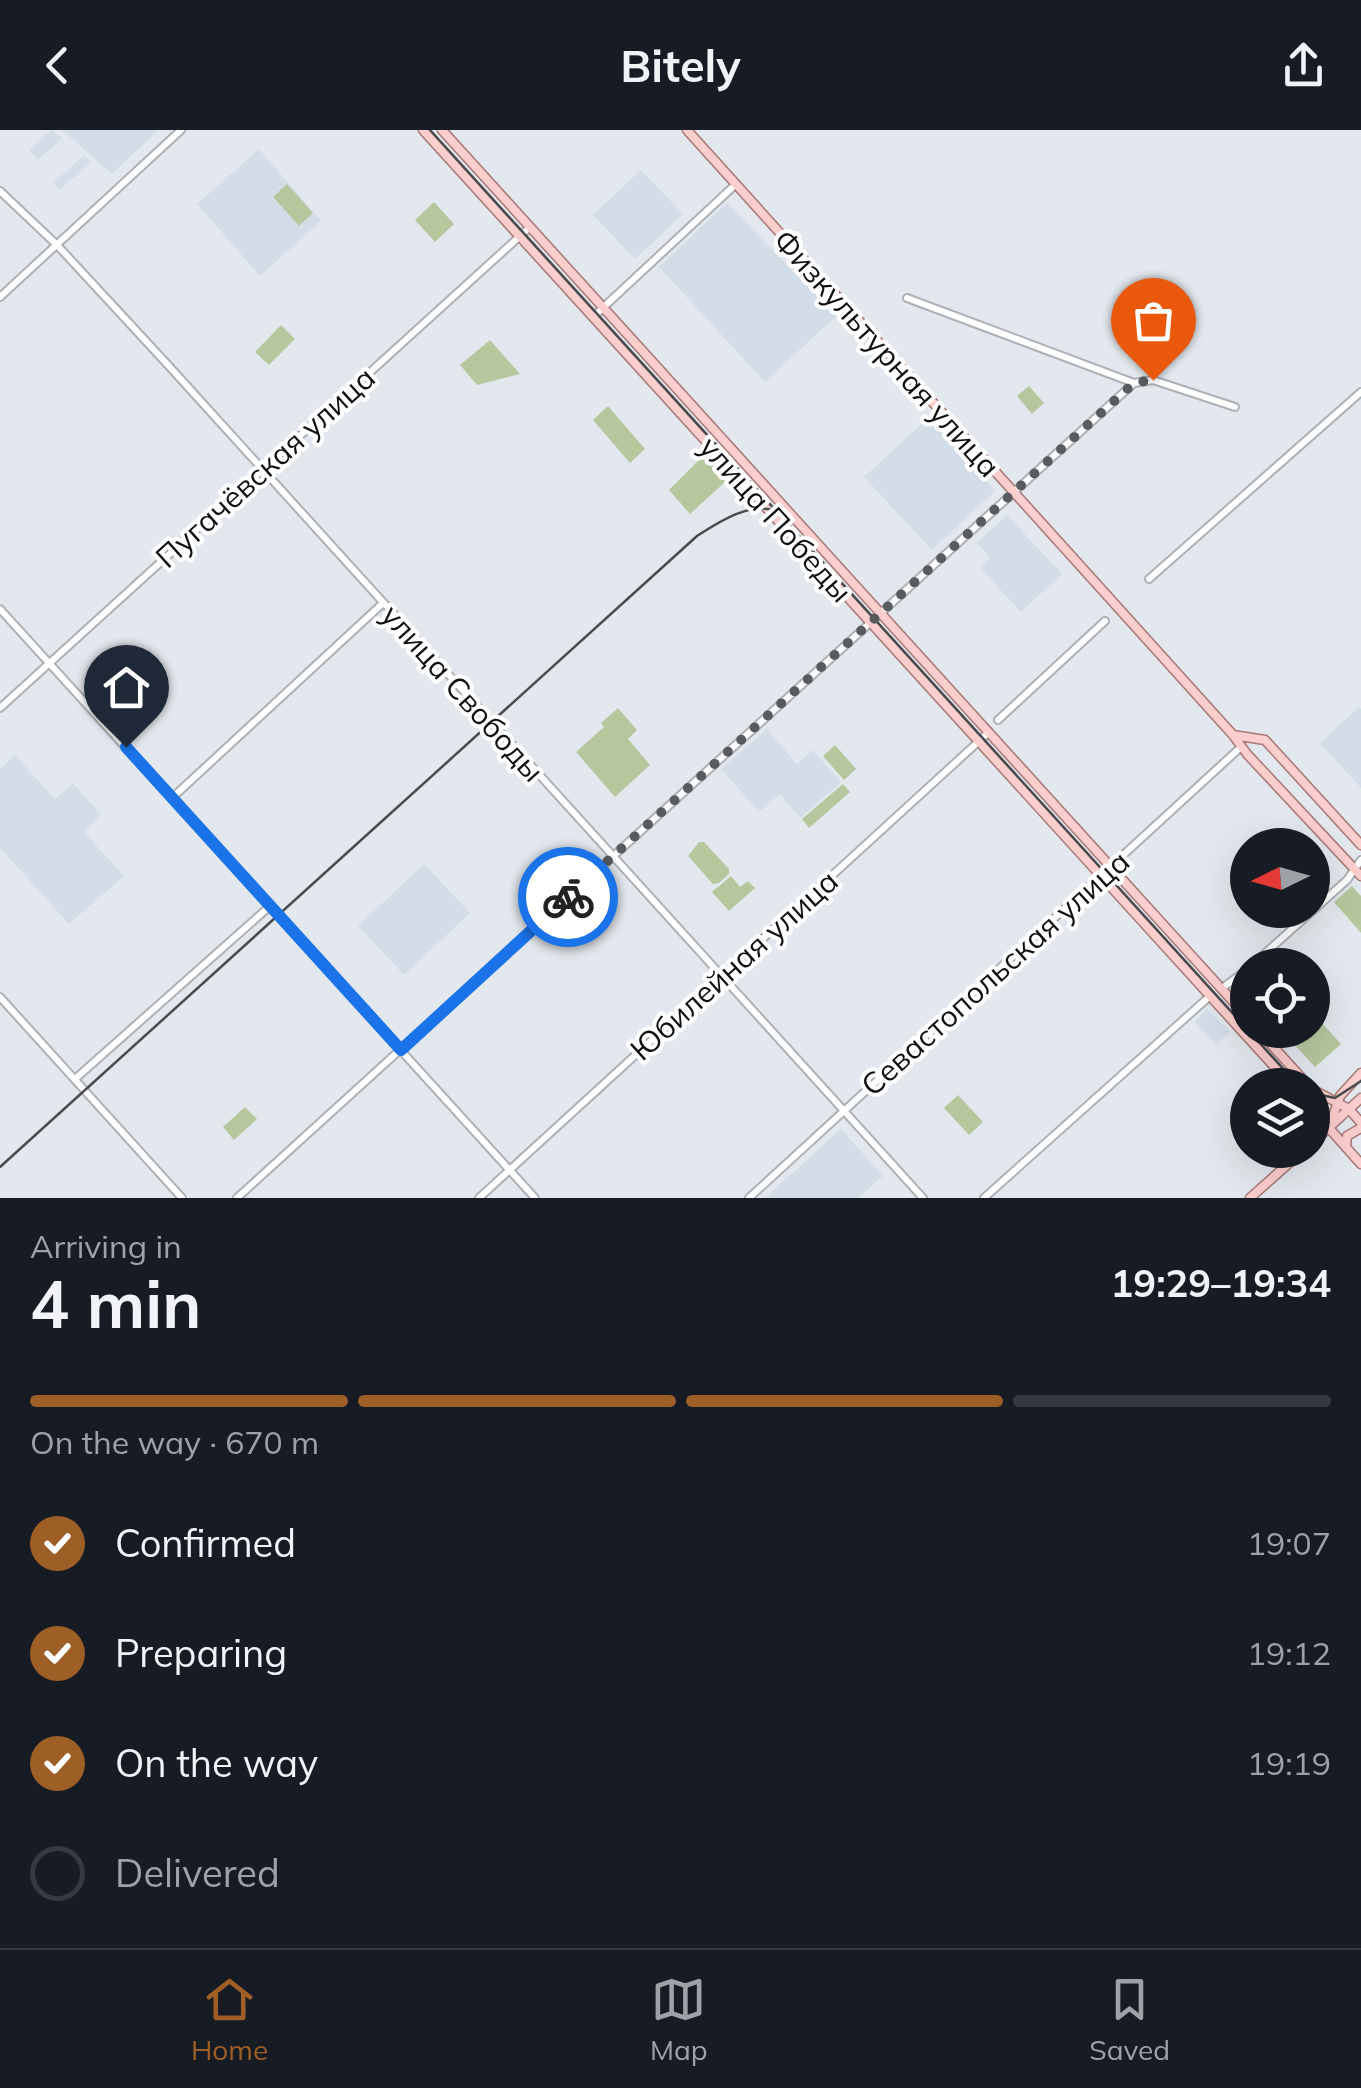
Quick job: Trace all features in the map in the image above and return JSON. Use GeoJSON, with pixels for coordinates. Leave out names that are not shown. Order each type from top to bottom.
{"type":"FeatureCollection","features":[{"type":"Feature","properties":{"kind":"main road","name":"улица Победы"},"geometry":{"type":"LineString","coordinates":[[423,130],[1276,1068]]}},
{"type":"Feature","properties":{"kind":"main road","name":"улица Победы"},"geometry":{"type":"LineString","coordinates":[[442,130],[1230,999]]}},
{"type":"Feature","properties":{"kind":"main road","name":"Физкультурная улица"},"geometry":{"type":"LineString","coordinates":[[687,130],[1244,751],[1361,876]]}},
{"type":"Feature","properties":{"kind":"main road"},"geometry":{"type":"LineString","coordinates":[[1233,735],[1265,740],[1361,845]]}},
{"type":"Feature","properties":{"kind":"main road"},"geometry":{"type":"LineString","coordinates":[[1244,751],[1252,737]]}},
{"type":"Feature","properties":{"kind":"main road"},"geometry":{"type":"LineString","coordinates":[[1210,996],[1221,989]]}},
{"type":"Feature","properties":{"kind":"main road"},"geometry":{"type":"LineString","coordinates":[[1274,1048],[1293,1068]]}},
{"type":"Feature","properties":{"kind":"main road"},"geometry":{"type":"LineString","coordinates":[[1330,1125],[1336,1104],[1361,1072]]}},
{"type":"Feature","properties":{"kind":"main road"},"geometry":{"type":"LineString","coordinates":[[1330,1127],[1361,1098]]}},
{"type":"Feature","properties":{"kind":"main road"},"geometry":{"type":"LineString","coordinates":[[1330,1100],[1349,1109],[1361,1126],[1346,1136],[1348,1149]]}},
{"type":"Feature","properties":{"kind":"main road"},"geometry":{"type":"LineString","coordinates":[[1330,1129],[1361,1164]]}},
{"type":"Feature","properties":{"kind":"main road"},"geometry":{"type":"LineString","coordinates":[[1250,1198],[1284,1168]]}},
{"type":"Feature","properties":{"kind":"street"},"geometry":{"type":"LineString","coordinates":[[0,297],[180,130]]}},
{"type":"Feature","properties":{"kind":"street"},"geometry":{"type":"LineString","coordinates":[[593,318],[736,184]]}},
{"type":"Feature","properties":{"kind":"street","name":"улица Свободы"},"geometry":{"type":"LineString","coordinates":[[0,191],[56,245],[263,470],[923,1198]]}},
{"type":"Feature","properties":{"kind":"street","name":"Пугачёвская улица"},"geometry":{"type":"LineString","coordinates":[[0,708],[530,227]]}},
{"type":"Feature","properties":{"kind":"street"},"geometry":{"type":"LineString","coordinates":[[907,298],[1134,383],[1153,380],[1235,407]]}},
{"type":"Feature","properties":{"kind":"street"},"geometry":{"type":"LineString","coordinates":[[237,1198],[1134,383]]}},
{"type":"Feature","properties":{"kind":"street"},"geometry":{"type":"LineString","coordinates":[[1149,579],[1361,392]]}},
{"type":"Feature","properties":{"kind":"street"},"geometry":{"type":"LineString","coordinates":[[172,798],[382,604]]}},
{"type":"Feature","properties":{"kind":"street"},"geometry":{"type":"LineString","coordinates":[[0,609],[536,1198]]}},
{"type":"Feature","properties":{"kind":"street"},"geometry":{"type":"LineString","coordinates":[[998,720],[1105,620]]}},
{"type":"Feature","properties":{"kind":"street","name":"Юбилейная улица"},"geometry":{"type":"LineString","coordinates":[[479,1198],[989,732]]}},
{"type":"Feature","properties":{"kind":"street","name":"Севастопольская улица"},"geometry":{"type":"LineString","coordinates":[[749,1198],[1244,751]]}},
{"type":"Feature","properties":{"kind":"street"},"geometry":{"type":"LineString","coordinates":[[1271,948],[1347,880],[1361,860]]}},
{"type":"Feature","properties":{"kind":"street"},"geometry":{"type":"LineString","coordinates":[[74,1079],[270,906]]}},
{"type":"Feature","properties":{"kind":"street"},"geometry":{"type":"LineString","coordinates":[[1221,989],[1230,982]]}},
{"type":"Feature","properties":{"kind":"street"},"geometry":{"type":"LineString","coordinates":[[984,1198],[1210,996]]}},
{"type":"Feature","properties":{"kind":"street"},"geometry":{"type":"LineString","coordinates":[[0,997],[182,1198]]}},
{"type":"Feature","properties":{"kind":"shaded area"},"geometry":{"type":"Polygon","coordinates":[[[51,130],[62,138],[38,160],[29,150],[51,130]]]}},
{"type":"Feature","properties":{"kind":"shaded area"},"geometry":{"type":"Polygon","coordinates":[[[62,130],[158,130],[112,174],[62,130]]]}},
{"type":"Feature","properties":{"kind":"shaded area"},"geometry":{"type":"Polygon","coordinates":[[[259,149],[321,221],[260,276],[197,204],[259,149]]]}},
{"type":"Feature","properties":{"kind":"shaded area"},"geometry":{"type":"Polygon","coordinates":[[[84,155],[91,163],[59,190],[53,183],[84,155]]]}},
{"type":"Feature","properties":{"kind":"shaded area"},"geometry":{"type":"Polygon","coordinates":[[[641,170],[683,214],[635,259],[593,215],[641,170]]]}},
{"type":"Feature","properties":{"kind":"shaded area"},"geometry":{"type":"Polygon","coordinates":[[[727,203],[836,316],[765,382],[659,267],[727,203]]]}},
{"type":"Feature","properties":{"kind":"shaded area"},"geometry":{"type":"Polygon","coordinates":[[[928,418],[995,491],[932,550],[864,477],[928,418]]]}},
{"type":"Feature","properties":{"kind":"shaded area"},"geometry":{"type":"Polygon","coordinates":[[[1007,515],[1062,574],[1021,612],[980,568],[990,558],[977,543],[1007,515]]]}},
{"type":"Feature","properties":{"kind":"shaded area"},"geometry":{"type":"Polygon","coordinates":[[[1361,709],[1361,788],[1320,743],[1361,709]]]}},
{"type":"Feature","properties":{"kind":"shaded area"},"geometry":{"type":"Polygon","coordinates":[[[767,729],[797,764],[813,750],[841,782],[800,818],[780,794],[759,812],[721,769],[767,729]]]}},
{"type":"Feature","properties":{"kind":"shaded area"},"geometry":{"type":"Polygon","coordinates":[[[15,755],[55,799],[73,783],[101,815],[84,832],[124,876],[69,924],[0,848],[0,769],[15,755]]]}},
{"type":"Feature","properties":{"kind":"shaded area"},"geometry":{"type":"Polygon","coordinates":[[[424,864],[470,913],[404,975],[358,926],[424,864]]]}},
{"type":"Feature","properties":{"kind":"shaded area"},"geometry":{"type":"Polygon","coordinates":[[[1207,1009],[1230,1032],[1216,1044],[1194,1022],[1207,1009]]]}},
{"type":"Feature","properties":{"kind":"shaded area"},"geometry":{"type":"Polygon","coordinates":[[[841,1129],[883,1176],[858,1198],[765,1198],[841,1129]]]}},
{"type":"Feature","properties":{"kind":"green space"},"geometry":{"type":"Polygon","coordinates":[[[287,184],[313,213],[299,226],[273,197],[287,184]]]}},
{"type":"Feature","properties":{"kind":"green space"},"geometry":{"type":"Polygon","coordinates":[[[434,202],[454,224],[435,242],[415,220],[434,202]]]}},
{"type":"Feature","properties":{"kind":"green space"},"geometry":{"type":"Polygon","coordinates":[[[281,325],[295,339],[269,365],[255,352],[281,325]]]}},
{"type":"Feature","properties":{"kind":"green space"},"geometry":{"type":"Polygon","coordinates":[[[490,340],[520,374],[477,385],[460,365],[490,340]]]}},
{"type":"Feature","properties":{"kind":"green space"},"geometry":{"type":"Polygon","coordinates":[[[1029,386],[1044,403],[1032,414],[1017,396],[1029,386]]]}},
{"type":"Feature","properties":{"kind":"green space"},"geometry":{"type":"Polygon","coordinates":[[[608,406],[645,449],[630,463],[593,420],[608,406]]]}},
{"type":"Feature","properties":{"kind":"green space"},"geometry":{"type":"Polygon","coordinates":[[[705,454],[726,481],[690,514],[669,490],[705,454]]]}},
{"type":"Feature","properties":{"kind":"green space"},"geometry":{"type":"Polygon","coordinates":[[[618,708],[637,730],[628,739],[650,765],[615,797],[576,752],[618,708]]]}},
{"type":"Feature","properties":{"kind":"green space"},"geometry":{"type":"Polygon","coordinates":[[[835,745],[856,769],[844,780],[823,756],[835,745]]]}},
{"type":"Feature","properties":{"kind":"green space"},"geometry":{"type":"Polygon","coordinates":[[[843,784],[850,792],[809,828],[802,819],[843,784]]]}},
{"type":"Feature","properties":{"kind":"green space"},"geometry":{"type":"Polygon","coordinates":[[[699,842],[704,842],[729,869],[719,883],[713,884],[688,856],[699,842]]]}},
{"type":"Feature","properties":{"kind":"green space"},"geometry":{"type":"Polygon","coordinates":[[[731,876],[740,887],[748,881],[755,888],[729,911],[712,892],[731,876]]]}},
{"type":"Feature","properties":{"kind":"green space"},"geometry":{"type":"Polygon","coordinates":[[[1352,886],[1361,896],[1361,933],[1334,902],[1352,886]]]}},
{"type":"Feature","properties":{"kind":"green space"},"geometry":{"type":"Polygon","coordinates":[[[1330,1032],[1341,1044],[1315,1067],[1298,1048],[1330,1048],[1330,1032]]]}},
{"type":"Feature","properties":{"kind":"green space"},"geometry":{"type":"Polygon","coordinates":[[[958,1095],[983,1122],[969,1135],[944,1108],[958,1095]]]}},
{"type":"Feature","properties":{"kind":"green space"},"geometry":{"type":"Polygon","coordinates":[[[245,1107],[257,1119],[234,1140],[223,1127],[245,1107]]]}},
{"type":"Feature","properties":{"kind":"tram line"},"geometry":{"type":"LineString","coordinates":[[430,130],[1283,1068]]}},
{"type":"Feature","properties":{"kind":"tram line"},"geometry":{"type":"LineString","coordinates":[[0,1167],[697,536],[750,510],[773,510],[783,515]]}},
{"type":"Feature","properties":{"kind":"tram line"},"geometry":{"type":"LineString","coordinates":[[1330,1097],[1335,1098],[1361,1081]]}},
{"type":"Feature","properties":{"kind":"way so far"},"geometry":{"type":"LineString","coordinates":[[568,897],[1134,383],[1153,380]]}},
{"type":"Feature","properties":{"kind":"route"},"geometry":{"type":"LineString","coordinates":[[126,747],[401,1050],[568,897]]}}]}
